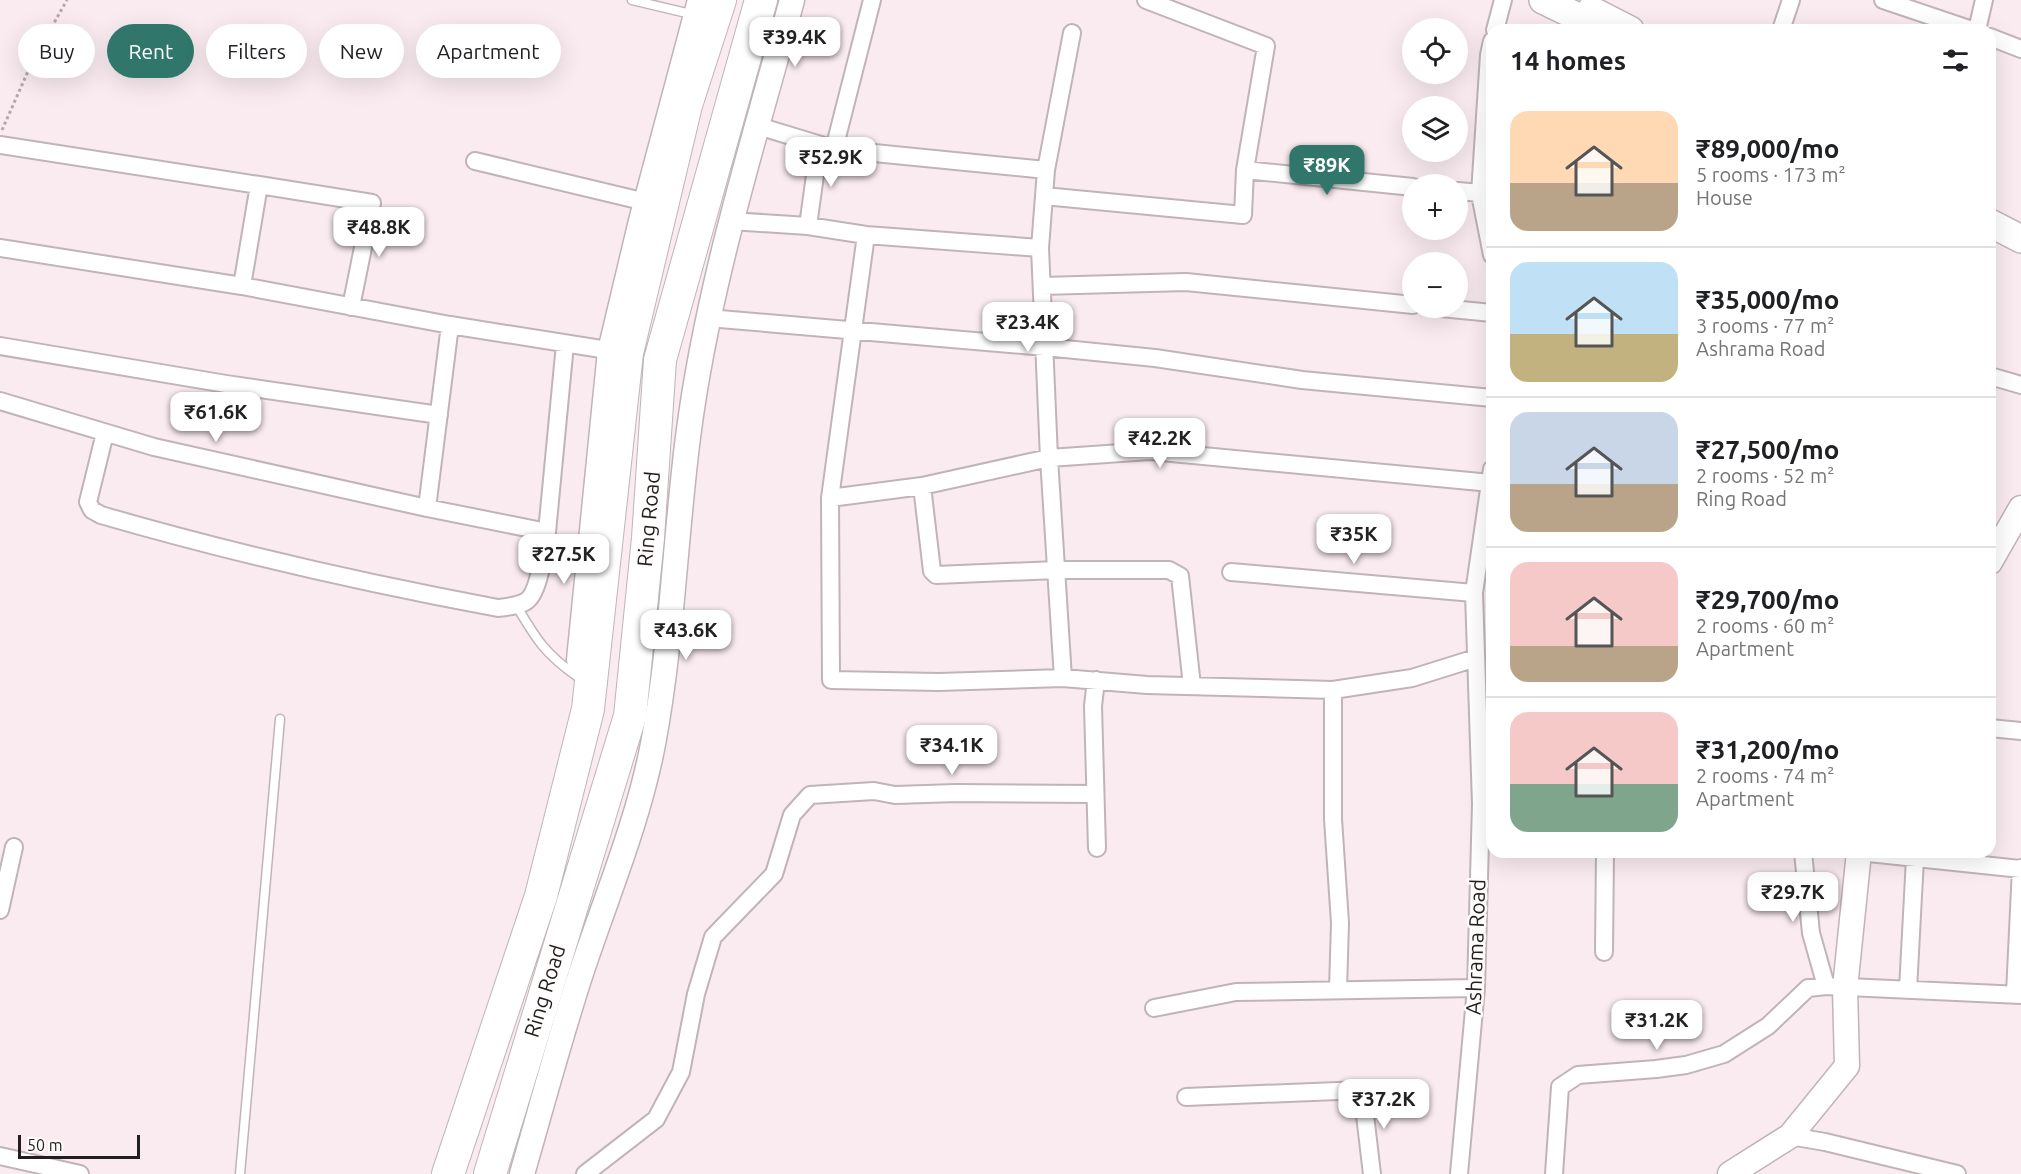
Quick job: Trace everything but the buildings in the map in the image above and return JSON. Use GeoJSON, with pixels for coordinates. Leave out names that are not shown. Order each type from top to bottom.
{"type":"FeatureCollection","features":[{"type":"Feature","properties":{"kind":"highway","name":"Ring Road"},"geometry":{"type":"LineString","coordinates":[[490,1174],[630,716],[648,538],[660,360],[761,0]]}},
{"type":"Feature","properties":{"kind":"highway","name":"Ring Road"},"geometry":{"type":"LineString","coordinates":[[448,1174],[541,896],[588,709],[618,352],[686,105],[705,5]]}},
{"type":"Feature","properties":{"kind":"main road"},"geometry":{"type":"LineString","coordinates":[[1543,0],[1593,24]]}},
{"type":"Feature","properties":{"kind":"main road"},"geometry":{"type":"LineString","coordinates":[[1571,0],[1618,24]]}},
{"type":"Feature","properties":{"kind":"main road"},"geometry":{"type":"LineString","coordinates":[[1996,214],[2021,226]]}},
{"type":"Feature","properties":{"kind":"main road"},"geometry":{"type":"LineString","coordinates":[[1996,226],[2021,239]]}},
{"type":"Feature","properties":{"kind":"street"},"geometry":{"type":"LineString","coordinates":[[522,1174],[580,978],[626,843],[653,747],[665,663],[688,436],[708,318],[731,221],[792,0]]}},
{"type":"Feature","properties":{"kind":"street"},"geometry":{"type":"LineString","coordinates":[[808,226],[827,147],[872,0]]}},
{"type":"Feature","properties":{"kind":"street"},"geometry":{"type":"LineString","coordinates":[[1044,196],[1243,215],[1245,170],[1266,46],[1146,0]]}},
{"type":"Feature","properties":{"kind":"street"},"geometry":{"type":"LineString","coordinates":[[1497,24],[1503,0]]}},
{"type":"Feature","properties":{"kind":"street"},"geometry":{"type":"LineString","coordinates":[[1783,24],[1791,0]]}},
{"type":"Feature","properties":{"kind":"street"},"geometry":{"type":"LineString","coordinates":[[1884,0],[1954,24]]}},
{"type":"Feature","properties":{"kind":"street"},"geometry":{"type":"LineString","coordinates":[[1978,24],[1984,0]]}},
{"type":"Feature","properties":{"kind":"street"},"geometry":{"type":"LineString","coordinates":[[438,1174],[536,860],[564,754],[575,705],[618,352],[646,202],[705,5]]}},
{"type":"Feature","properties":{"kind":"street"},"geometry":{"type":"LineString","coordinates":[[1064,678],[1049,458],[1040,248],[1046,170],[1072,33]]}},
{"type":"Feature","properties":{"kind":"street"},"geometry":{"type":"LineString","coordinates":[[1996,39],[2021,49]]}},
{"type":"Feature","properties":{"kind":"street"},"geometry":{"type":"LineString","coordinates":[[758,126],[827,147],[1046,170]]}},
{"type":"Feature","properties":{"kind":"street"},"geometry":{"type":"LineString","coordinates":[[0,145],[372,203],[351,307]]}},
{"type":"Feature","properties":{"kind":"street"},"geometry":{"type":"LineString","coordinates":[[474,161],[646,202]]}},
{"type":"Feature","properties":{"kind":"street"},"geometry":{"type":"LineString","coordinates":[[1245,170],[1402,186]]}},
{"type":"Feature","properties":{"kind":"street"},"geometry":{"type":"LineString","coordinates":[[242,286],[259,185]]}},
{"type":"Feature","properties":{"kind":"street"},"geometry":{"type":"LineString","coordinates":[[1468,192],[1486,194]]}},
{"type":"Feature","properties":{"kind":"street"},"geometry":{"type":"LineString","coordinates":[[731,221],[808,226],[866,235],[1040,248]]}},
{"type":"Feature","properties":{"kind":"street"},"geometry":{"type":"LineString","coordinates":[[866,235],[830,498],[831,680],[939,682],[1064,678],[1192,686],[1333,690],[1412,678],[1476,658]]}},
{"type":"Feature","properties":{"kind":"street"},"geometry":{"type":"LineString","coordinates":[[0,248],[242,286],[450,326],[618,352]]}},
{"type":"Feature","properties":{"kind":"street"},"geometry":{"type":"LineString","coordinates":[[1042,286],[1186,282],[1402,304]]}},
{"type":"Feature","properties":{"kind":"street"},"geometry":{"type":"LineString","coordinates":[[1468,311],[1486,312]]}},
{"type":"Feature","properties":{"kind":"street"},"geometry":{"type":"LineString","coordinates":[[708,318],[1155,358],[1302,380],[1486,397]]}},
{"type":"Feature","properties":{"kind":"street"},"geometry":{"type":"LineString","coordinates":[[427,508],[450,326]]}},
{"type":"Feature","properties":{"kind":"street"},"geometry":{"type":"LineString","coordinates":[[105,433],[88,502],[92,510],[101,515],[177,537],[357,582],[498,608],[516,605],[528,601],[536,589],[547,532],[565,344]]}},
{"type":"Feature","properties":{"kind":"street"},"geometry":{"type":"LineString","coordinates":[[0,346],[226,384],[439,415]]}},
{"type":"Feature","properties":{"kind":"street"},"geometry":{"type":"LineString","coordinates":[[1996,378],[2021,385]]}},
{"type":"Feature","properties":{"kind":"street"},"geometry":{"type":"LineString","coordinates":[[0,401],[154,447],[427,508],[547,532]]}},
{"type":"Feature","properties":{"kind":"street"},"geometry":{"type":"LineString","coordinates":[[830,498],[922,486],[1049,458],[1150,451],[1486,476]]}},
{"type":"Feature","properties":{"kind":"street"},"geometry":{"type":"LineString","coordinates":[[922,486],[932,571],[936,575],[1056,570],[1169,570],[1180,576],[1192,686]]}},
{"type":"Feature","properties":{"kind":"street"},"geometry":{"type":"LineString","coordinates":[[1996,552],[2021,508]]}},
{"type":"Feature","properties":{"kind":"street","name":"Ashrama Road"},"geometry":{"type":"LineString","coordinates":[[1486,515],[1474,593],[1476,658],[1486,792]]}},
{"type":"Feature","properties":{"kind":"street"},"geometry":{"type":"LineString","coordinates":[[1231,572],[1474,593]]}},
{"type":"Feature","properties":{"kind":"street"},"geometry":{"type":"LineString","coordinates":[[1095,681],[1093,706],[1097,848]]}},
{"type":"Feature","properties":{"kind":"street"},"geometry":{"type":"LineString","coordinates":[[1333,690],[1333,819],[1340,923],[1338,989]]}},
{"type":"Feature","properties":{"kind":"street"},"geometry":{"type":"LineString","coordinates":[[1996,729],[2021,731]]}},
{"type":"Feature","properties":{"kind":"street"},"geometry":{"type":"LineString","coordinates":[[585,1174],[656,1119],[681,1072],[696,994],[713,938],[774,874],[792,815],[810,795],[874,791],[895,795],[1095,794]]}},
{"type":"Feature","properties":{"kind":"street","name":"Ashrama Road"},"geometry":{"type":"LineString","coordinates":[[1460,1174],[1476,988],[1486,822]]}},
{"type":"Feature","properties":{"kind":"street"},"geometry":{"type":"LineString","coordinates":[[0,910],[14,848]]}},
{"type":"Feature","properties":{"kind":"street"},"geometry":{"type":"LineString","coordinates":[[1604,952],[1605,858]]}},
{"type":"Feature","properties":{"kind":"street"},"geometry":{"type":"LineString","coordinates":[[1730,1174],[1790,1137],[1847,1066],[1835,987],[1811,933],[1804,858]]}},
{"type":"Feature","properties":{"kind":"street"},"geometry":{"type":"LineString","coordinates":[[1835,987],[1858,858]]}},
{"type":"Feature","properties":{"kind":"street"},"geometry":{"type":"LineString","coordinates":[[1554,1174],[1560,1087],[1578,1075],[1676,1066],[1724,1054],[1768,1026],[1808,988],[2018,994],[2021,868],[1915,858],[1908,990]]}},
{"type":"Feature","properties":{"kind":"street"},"geometry":{"type":"LineString","coordinates":[[1154,1008],[1236,992],[1476,988]]}},
{"type":"Feature","properties":{"kind":"street"},"geometry":{"type":"LineString","coordinates":[[1186,1097],[1362,1090],[1372,1174]]}},
{"type":"Feature","properties":{"kind":"street"},"geometry":{"type":"LineString","coordinates":[[1790,1137],[1825,1142],[1958,1174]]}},
{"type":"Feature","properties":{"kind":"street"},"geometry":{"type":"LineString","coordinates":[[0,1156],[80,1174]]}},
{"type":"Feature","properties":{"kind":"lane"},"geometry":{"type":"LineString","coordinates":[[632,0],[705,5]]}},
{"type":"Feature","properties":{"kind":"lane"},"geometry":{"type":"LineString","coordinates":[[516,605],[541,647],[553,660],[578,677]]}},
{"type":"Feature","properties":{"kind":"lane"},"geometry":{"type":"LineString","coordinates":[[240,1174],[280,719]]}},
{"type":"Feature","properties":{"kind":"path"},"geometry":{"type":"LineString","coordinates":[[0,135],[33,60],[67,0]]}}]}
